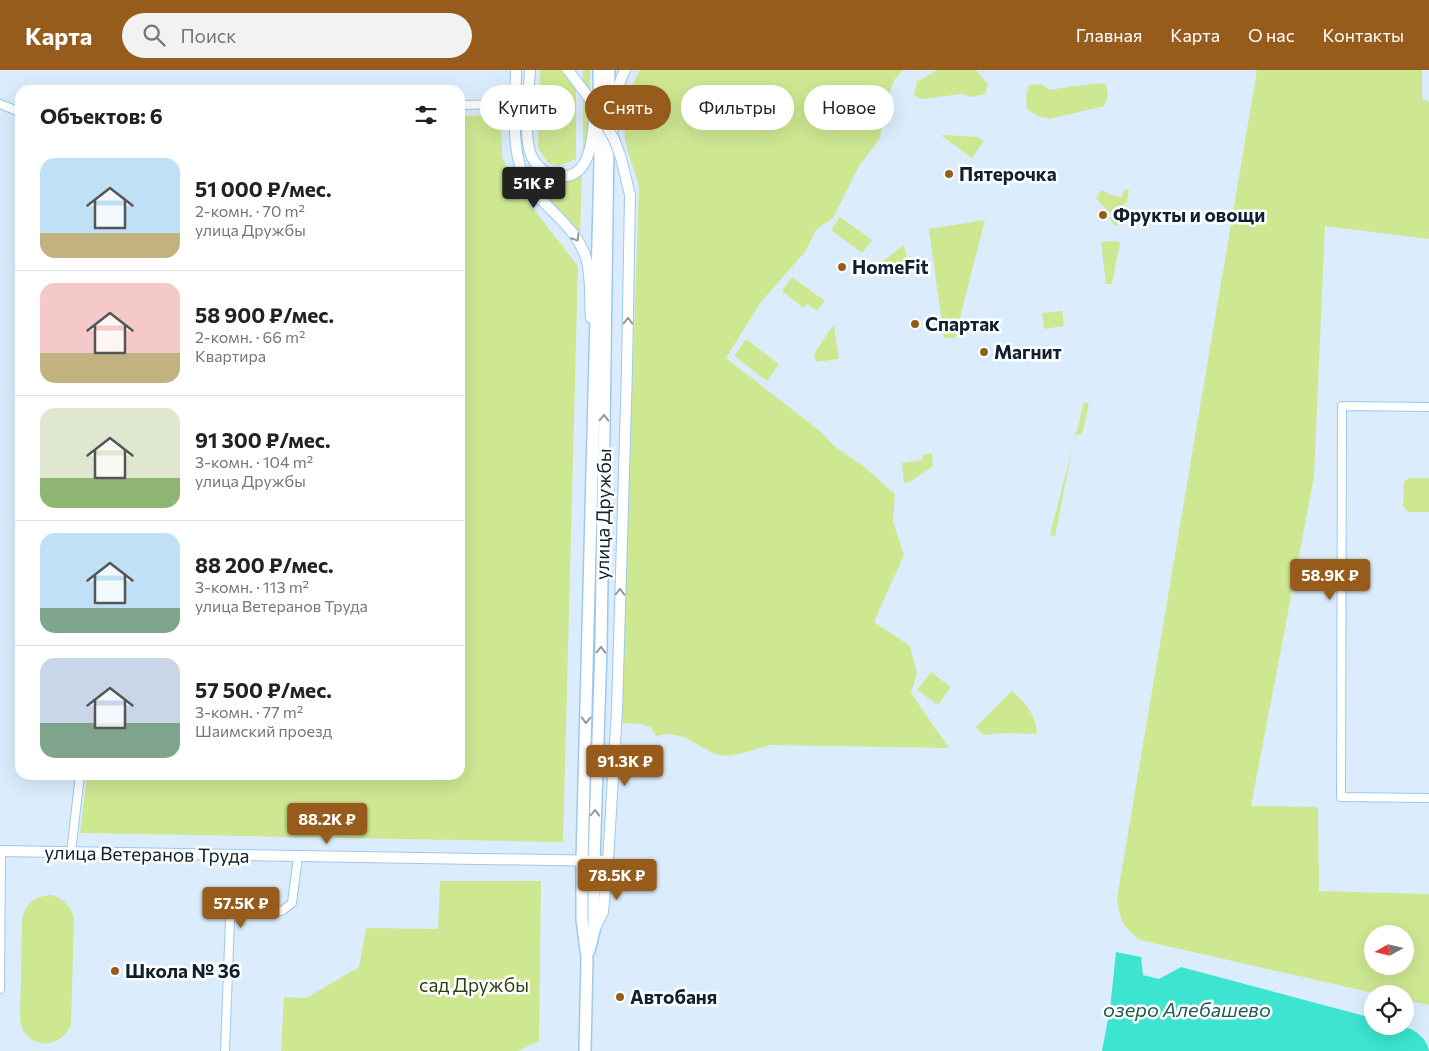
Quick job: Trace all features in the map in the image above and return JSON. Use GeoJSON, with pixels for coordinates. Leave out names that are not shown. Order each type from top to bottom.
{"type":"FeatureCollection","features":[{"type":"Feature","properties":{"kind":"main road"},"geometry":{"type":"LineString","coordinates":[[516,70],[516,85]]}},
{"type":"Feature","properties":{"kind":"main road"},"geometry":{"type":"LineString","coordinates":[[530,70],[527,136],[531,156],[535,163],[547,173],[555,176],[578,170],[590,153],[599,75]]}},
{"type":"Feature","properties":{"kind":"main road"},"geometry":{"type":"LineString","coordinates":[[568,70],[592,102],[614,139],[622,158],[630,195],[617,710],[603,912],[594,931]]}},
{"type":"Feature","properties":{"kind":"main road","name":"улица Дружбы"},"geometry":{"type":"LineString","coordinates":[[585,1051],[587,958],[582,919],[588,862],[601,637],[609,70]]}},
{"type":"Feature","properties":{"kind":"main road"},"geometry":{"type":"LineString","coordinates":[[608,163],[614,125],[616,95],[620,79],[625,70]]}},
{"type":"Feature","properties":{"kind":"main road","name":"улица Дружбы"},"geometry":{"type":"LineString","coordinates":[[587,958],[594,931],[588,862],[595,338],[600,163],[599,75]]}},
{"type":"Feature","properties":{"kind":"main road"},"geometry":{"type":"LineString","coordinates":[[516,130],[516,144],[524,175],[534,191],[573,232],[586,257],[589,270],[591,316],[595,338]]}},
{"type":"Feature","properties":{"kind":"main road","name":"улица Ветеранов Труда"},"geometry":{"type":"LineString","coordinates":[[0,851],[608,861]]}},
{"type":"Feature","properties":{"kind":"street"},"geometry":{"type":"LineString","coordinates":[[0,104],[15,110]]}},
{"type":"Feature","properties":{"kind":"street"},"geometry":{"type":"LineString","coordinates":[[465,105],[480,105]]}},
{"type":"Feature","properties":{"kind":"street"},"geometry":{"type":"LineString","coordinates":[[1429,407],[1342,406],[1340,797],[1429,798]]}},
{"type":"Feature","properties":{"kind":"street"},"geometry":{"type":"LineString","coordinates":[[71,852],[79,780]]}},
{"type":"Feature","properties":{"kind":"street"},"geometry":{"type":"LineString","coordinates":[[0,851],[0,989]]}},
{"type":"Feature","properties":{"kind":"street"},"geometry":{"type":"LineString","coordinates":[[225,1051],[230,919],[238,910],[282,911],[292,903],[298,857]]}},
{"type":"Feature","properties":{"kind":"green space"},"geometry":{"type":"Polygon","coordinates":[[[540,70],[576,70],[576,159],[559,166],[548,163],[538,148],[538,130],[575,130],[575,85],[540,85],[540,70]]]}},
{"type":"Feature","properties":{"kind":"green space"},"geometry":{"type":"Polygon","coordinates":[[[583,70],[590,70],[590,85],[585,85],[585,130],[589,130],[589,139],[583,159],[583,70]]]}},
{"type":"Feature","properties":{"kind":"green space"},"geometry":{"type":"Polygon","coordinates":[[[640,70],[903,70],[893,85],[804,85],[804,130],[881,130],[880,138],[859,166],[833,218],[816,230],[805,252],[760,303],[726,358],[820,431],[835,447],[862,465],[895,494],[893,521],[904,555],[874,622],[910,646],[917,673],[911,693],[949,748],[770,745],[725,756],[715,754],[684,737],[668,734],[656,736],[651,727],[641,724],[621,723],[639,185],[627,150],[625,131],[671,130],[671,85],[633,85],[640,70]]]}},
{"type":"Feature","properties":{"kind":"green space"},"geometry":{"type":"Polygon","coordinates":[[[937,70],[976,70],[988,84],[985,94],[971,97],[962,94],[920,99],[914,95],[917,82],[937,70]]]}},
{"type":"Feature","properties":{"kind":"green space"},"geometry":{"type":"Polygon","coordinates":[[[1257,70],[1422,70],[1422,99],[1429,102],[1429,239],[1325,226],[1314,477],[1251,806],[1318,807],[1319,891],[1429,894],[1429,1005],[1414,1002],[1414,985],[1364,985],[1364,991],[1140,940],[1129,931],[1119,912],[1117,898],[1257,70]]]}},
{"type":"Feature","properties":{"kind":"green space"},"geometry":{"type":"Polygon","coordinates":[[[1106,83],[1108,97],[1104,106],[1050,119],[1038,116],[1027,109],[1026,96],[1029,85],[1041,84],[1050,90],[1106,83]]]}},
{"type":"Feature","properties":{"kind":"green space"},"geometry":{"type":"Polygon","coordinates":[[[465,116],[480,116],[480,130],[501,130],[502,156],[511,180],[578,266],[563,842],[80,833],[86,780],[465,780],[465,116]]]}},
{"type":"Feature","properties":{"kind":"green space"},"geometry":{"type":"Polygon","coordinates":[[[943,135],[978,137],[984,141],[972,158],[943,135]]]}},
{"type":"Feature","properties":{"kind":"green space"},"geometry":{"type":"Polygon","coordinates":[[[528,165],[541,175],[553,180],[566,181],[582,176],[580,235],[569,220],[538,188],[528,165]]]}},
{"type":"Feature","properties":{"kind":"green space"},"geometry":{"type":"Polygon","coordinates":[[[1124,189],[1129,190],[1127,203],[1124,203],[1128,207],[1127,212],[1122,211],[1121,219],[1125,221],[1122,225],[1114,225],[1110,219],[1112,215],[1096,198],[1102,190],[1111,195],[1122,197],[1124,189]]]}},
{"type":"Feature","properties":{"kind":"green space"},"geometry":{"type":"Polygon","coordinates":[[[840,217],[872,240],[862,253],[831,230],[840,217]]]}},
{"type":"Feature","properties":{"kind":"green space"},"geometry":{"type":"Polygon","coordinates":[[[985,220],[955,338],[944,338],[929,229],[985,220]]]}},
{"type":"Feature","properties":{"kind":"green space"},"geometry":{"type":"Polygon","coordinates":[[[1101,242],[1120,242],[1112,284],[1106,284],[1101,242]]]}},
{"type":"Feature","properties":{"kind":"green space"},"geometry":{"type":"Polygon","coordinates":[[[904,245],[908,264],[876,266],[904,245]]]}},
{"type":"Feature","properties":{"kind":"green space"},"geometry":{"type":"Polygon","coordinates":[[[792,277],[825,301],[817,311],[807,304],[804,308],[782,291],[792,277]]]}},
{"type":"Feature","properties":{"kind":"green space"},"geometry":{"type":"Polygon","coordinates":[[[1062,311],[1064,326],[1044,329],[1042,313],[1062,311]]]}},
{"type":"Feature","properties":{"kind":"green space"},"geometry":{"type":"Polygon","coordinates":[[[834,326],[839,359],[816,362],[814,354],[834,326]]]}},
{"type":"Feature","properties":{"kind":"green space"},"geometry":{"type":"Polygon","coordinates":[[[746,339],[779,364],[767,381],[734,356],[746,339]]]}},
{"type":"Feature","properties":{"kind":"green space"},"geometry":{"type":"Polygon","coordinates":[[[1084,402],[1089,404],[1082,434],[1076,435],[1084,402]]]}},
{"type":"Feature","properties":{"kind":"green space"},"geometry":{"type":"Polygon","coordinates":[[[1073,445],[1055,536],[1050,535],[1073,445]]]}},
{"type":"Feature","properties":{"kind":"green space"},"geometry":{"type":"Polygon","coordinates":[[[932,453],[933,466],[910,482],[904,483],[902,463],[923,460],[922,455],[932,453]]]}},
{"type":"Feature","properties":{"kind":"green space"},"geometry":{"type":"Polygon","coordinates":[[[1409,478],[1429,478],[1429,512],[1408,512],[1403,506],[1404,482],[1409,478]]]}},
{"type":"Feature","properties":{"kind":"green space"},"geometry":{"type":"Polygon","coordinates":[[[931,672],[951,687],[938,705],[917,690],[931,672]]]}},
{"type":"Feature","properties":{"kind":"green space"},"geometry":{"type":"Polygon","coordinates":[[[1012,691],[1022,700],[1032,715],[1037,734],[1003,733],[983,735],[976,727],[1012,691]]]}},
{"type":"Feature","properties":{"kind":"green space","name":"сад Дружбы"},"geometry":{"type":"Polygon","coordinates":[[[440,881],[541,881],[539,1041],[518,1051],[281,1051],[284,997],[306,998],[359,967],[366,928],[438,929],[440,881]]]}},
{"type":"Feature","properties":{"kind":"green space"},"geometry":{"type":"Polygon","coordinates":[[[51,895],[60,898],[66,903],[71,909],[74,918],[71,1025],[59,1039],[51,1043],[43,1043],[28,1037],[20,1019],[22,920],[25,909],[31,902],[40,897],[51,895]]]}},
{"type":"Feature","properties":{"kind":"water","name":"озеро Алебашево"},"geometry":{"type":"Polygon","coordinates":[[[1116,952],[1141,957],[1143,975],[1159,979],[1181,967],[1364,1016],[1364,1035],[1414,1035],[1414,1031],[1424,1039],[1429,1051],[1102,1051],[1110,1009],[1116,952]]]}},
{"type":"Feature","properties":{"kind":"place","name":"Пятерочка"},"geometry":{"type":"Point","coordinates":[949,174]}},
{"type":"Feature","properties":{"kind":"place","name":"Фрукты и овощи"},"geometry":{"type":"Point","coordinates":[1103,215]}},
{"type":"Feature","properties":{"kind":"place","name":"HomeFit"},"geometry":{"type":"Point","coordinates":[842,267]}},
{"type":"Feature","properties":{"kind":"place","name":"Спартак"},"geometry":{"type":"Point","coordinates":[915,324]}},
{"type":"Feature","properties":{"kind":"place","name":"Магнит"},"geometry":{"type":"Point","coordinates":[984,352]}},
{"type":"Feature","properties":{"kind":"place","name":"Школа № 36"},"geometry":{"type":"Point","coordinates":[115,971]}},
{"type":"Feature","properties":{"kind":"place","name":"Автобаня"},"geometry":{"type":"Point","coordinates":[620,997]}}]}
